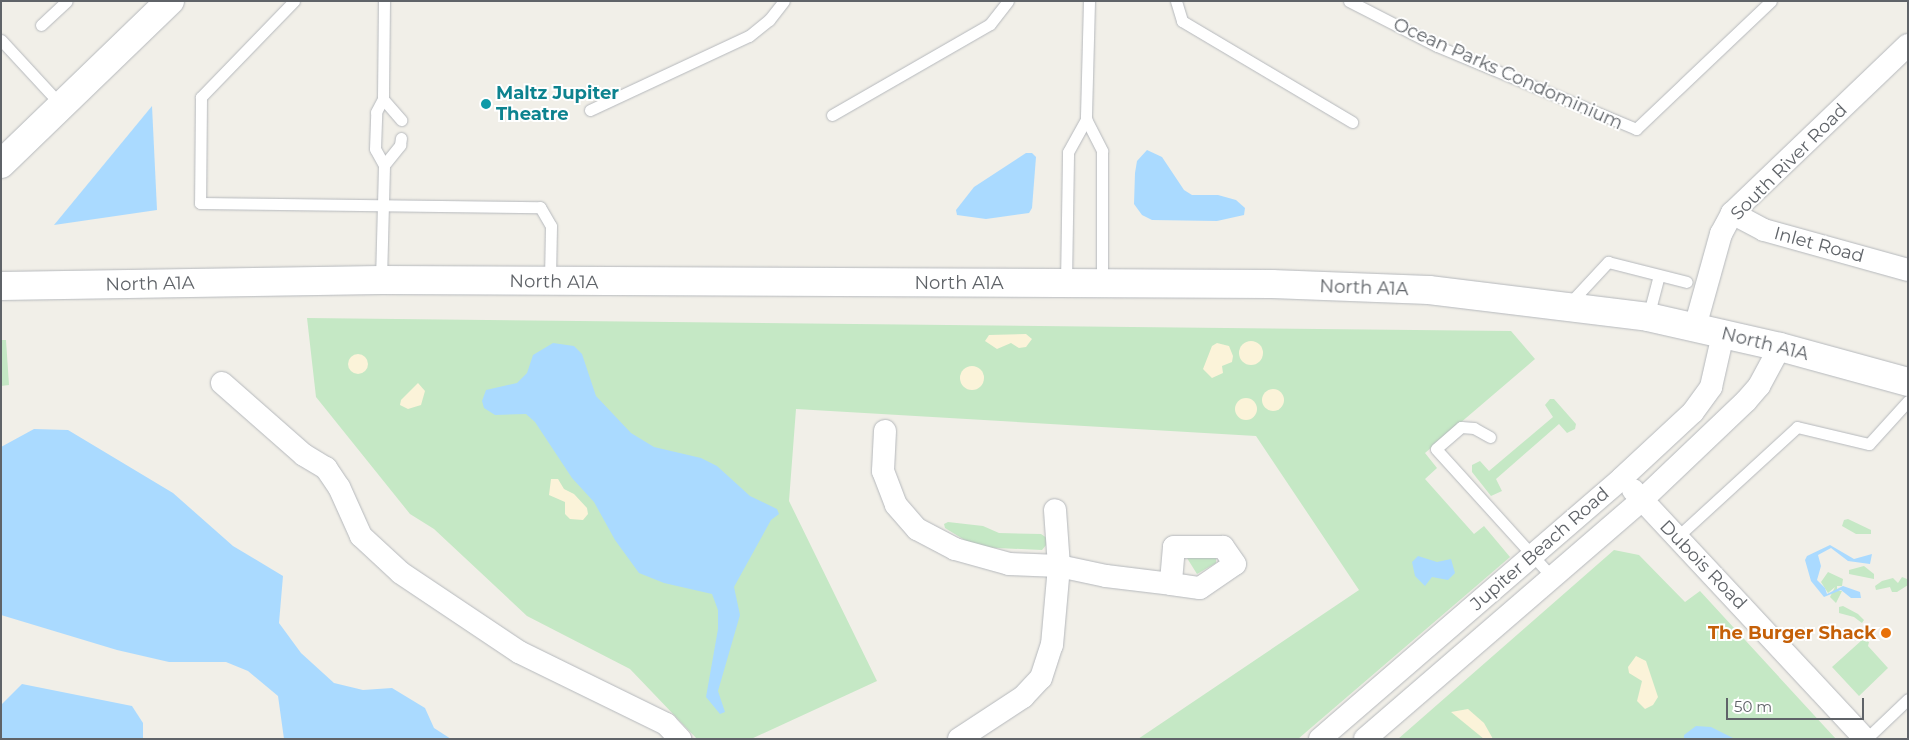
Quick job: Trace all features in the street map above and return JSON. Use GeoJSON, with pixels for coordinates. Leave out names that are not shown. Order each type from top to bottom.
{"type":"FeatureCollection","features":[{"type":"Feature","properties":{"kind":"street"},"geometry":{"type":"LineString","coordinates":[[1,164],[166,3]]}},
{"type":"Feature","properties":{"kind":"street","name":"South River Road"},"geometry":{"type":"LineString","coordinates":[[1695,327],[1721,234],[1732,214],[1908,45]]}},
{"type":"Feature","properties":{"kind":"street","name":"Inlet Road"},"geometry":{"type":"LineString","coordinates":[[1732,214],[1764,230],[1907,268]]}},
{"type":"Feature","properties":{"kind":"street"},"geometry":{"type":"LineString","coordinates":[[1,268],[30,286]]}},
{"type":"Feature","properties":{"kind":"street","name":"North A1A"},"geometry":{"type":"LineString","coordinates":[[1,286],[381,280],[1102,283],[1430,290],[1648,317],[1780,347],[1908,382]]}},
{"type":"Feature","properties":{"kind":"street","name":"Jupiter Beach Road"},"geometry":{"type":"LineString","coordinates":[[1320,739],[1622,478],[1693,412],[1711,387],[1724,334]]}},
{"type":"Feature","properties":{"kind":"street","name":"Jupiter Beach Road"},"geometry":{"type":"LineString","coordinates":[[1365,739],[1642,500],[1746,402],[1759,386],[1780,347]]}},
{"type":"Feature","properties":{"kind":"street"},"geometry":{"type":"LineString","coordinates":[[222,383],[304,455],[326,468],[339,487],[361,536],[401,573],[519,652],[666,724],[680,739]]}},
{"type":"Feature","properties":{"kind":"street"},"geometry":{"type":"LineString","coordinates":[[885,431],[883,471],[896,505],[917,529],[955,549],[1010,564],[1059,566],[1106,576],[1171,584]]}},
{"type":"Feature","properties":{"kind":"street","name":"Dubois Road"},"geometry":{"type":"LineString","coordinates":[[1622,478],[1676,538],[1866,739]]}},
{"type":"Feature","properties":{"kind":"street"},"geometry":{"type":"LineString","coordinates":[[959,739],[1023,696],[1041,678],[1052,645],[1059,566],[1054,510]]}},
{"type":"Feature","properties":{"kind":"lane"},"geometry":{"type":"LineString","coordinates":[[41,26],[67,1]]}},
{"type":"Feature","properties":{"kind":"lane"},"geometry":{"type":"LineString","coordinates":[[294,1],[201,97],[200,204],[383,204],[540,208],[551,226],[550,282]]}},
{"type":"Feature","properties":{"kind":"lane"},"geometry":{"type":"LineString","coordinates":[[381,280],[384,165],[374,149],[376,112],[383,99],[384,1]]}},
{"type":"Feature","properties":{"kind":"lane"},"geometry":{"type":"LineString","coordinates":[[590,110],[749,36],[769,20],[784,1]]}},
{"type":"Feature","properties":{"kind":"lane"},"geometry":{"type":"LineString","coordinates":[[832,115],[990,24],[1008,1]]}},
{"type":"Feature","properties":{"kind":"lane"},"geometry":{"type":"LineString","coordinates":[[1066,283],[1068,152],[1086,119],[1089,1]]}},
{"type":"Feature","properties":{"kind":"lane"},"geometry":{"type":"LineString","coordinates":[[1176,1],[1182,21],[1352,122]]}},
{"type":"Feature","properties":{"kind":"lane","name":"Ocean Parks Condominium"},"geometry":{"type":"LineString","coordinates":[[1349,1],[1437,46],[1636,129],[1771,1]]}},
{"type":"Feature","properties":{"kind":"lane"},"geometry":{"type":"LineString","coordinates":[[1,40],[62,106]]}},
{"type":"Feature","properties":{"kind":"lane"},"geometry":{"type":"LineString","coordinates":[[383,99],[401,120]]}},
{"type":"Feature","properties":{"kind":"lane"},"geometry":{"type":"LineString","coordinates":[[1086,119],[1102,152],[1102,283]]}},
{"type":"Feature","properties":{"kind":"lane"},"geometry":{"type":"LineString","coordinates":[[384,165],[400,145],[401,138]]}},
{"type":"Feature","properties":{"kind":"lane"},"geometry":{"type":"LineString","coordinates":[[1567,306],[1608,262],[1687,282]]}},
{"type":"Feature","properties":{"kind":"lane"},"geometry":{"type":"LineString","coordinates":[[1648,317],[1659,275]]}},
{"type":"Feature","properties":{"kind":"lane"},"geometry":{"type":"LineString","coordinates":[[1676,538],[1797,426],[1869,444],[1908,401]]}},
{"type":"Feature","properties":{"kind":"lane"},"geometry":{"type":"LineString","coordinates":[[1490,437],[1474,428],[1461,427],[1436,449],[1553,578]]}},
{"type":"Feature","properties":{"kind":"lane"},"geometry":{"type":"LineString","coordinates":[[1866,739],[1908,699]]}},
{"type":"Feature","properties":{"kind":"green space"},"geometry":{"type":"Polygon","coordinates":[[[307,318],[1511,331],[1535,359],[1425,453],[1437,468],[1425,479],[1474,534],[1484,526],[1510,557],[1298,739],[1138,739],[1359,590],[1256,436],[796,409],[789,501],[877,681],[751,739],[697,739],[630,669],[527,616],[434,529],[410,514],[316,397],[307,318]]]}},
{"type":"Feature","properties":{"kind":"green space"},"geometry":{"type":"Polygon","coordinates":[[[1,340],[6,340],[9,385],[1,386],[1,340]]]}},
{"type":"Feature","properties":{"kind":"green space"},"geometry":{"type":"Polygon","coordinates":[[[1550,399],[1554,399],[1576,424],[1575,429],[1567,433],[1559,424],[1496,479],[1502,491],[1491,496],[1472,472],[1472,465],[1480,461],[1489,471],[1553,417],[1545,405],[1550,399]]]}},
{"type":"Feature","properties":{"kind":"green space"},"geometry":{"type":"Polygon","coordinates":[[[1848,519],[1871,530],[1871,534],[1856,534],[1842,526],[1844,520],[1848,519]]]}},
{"type":"Feature","properties":{"kind":"green space"},"geometry":{"type":"Polygon","coordinates":[[[948,522],[983,526],[999,533],[1041,534],[1047,538],[1047,544],[1042,550],[976,547],[945,528],[944,524],[948,522]]]}},
{"type":"Feature","properties":{"kind":"green space"},"geometry":{"type":"Polygon","coordinates":[[[1614,550],[1639,555],[1685,602],[1700,591],[1836,739],[1398,739],[1614,550]]]}},
{"type":"Feature","properties":{"kind":"green space"},"geometry":{"type":"Polygon","coordinates":[[[1216,557],[1216,563],[1197,574],[1187,558],[1216,557]]]}},
{"type":"Feature","properties":{"kind":"green space"},"geometry":{"type":"Polygon","coordinates":[[[1864,566],[1874,574],[1874,579],[1849,574],[1849,570],[1864,566]]]}},
{"type":"Feature","properties":{"kind":"green space"},"geometry":{"type":"Polygon","coordinates":[[[1828,572],[1843,579],[1842,586],[1837,586],[1837,591],[1842,591],[1836,603],[1830,597],[1835,587],[1828,593],[1821,582],[1828,572]]]}},
{"type":"Feature","properties":{"kind":"green space"},"geometry":{"type":"Polygon","coordinates":[[[1902,577],[1907,579],[1908,585],[1897,592],[1892,592],[1890,587],[1876,590],[1875,586],[1882,581],[1893,578],[1898,583],[1902,577]]]}},
{"type":"Feature","properties":{"kind":"green space"},"geometry":{"type":"Polygon","coordinates":[[[1843,606],[1858,614],[1864,620],[1862,623],[1854,617],[1839,613],[1839,607],[1843,606]]]}},
{"type":"Feature","properties":{"kind":"green space"},"geometry":{"type":"Polygon","coordinates":[[[1862,640],[1869,642],[1868,646],[1888,668],[1859,696],[1832,667],[1862,640]]]}},
{"type":"Feature","properties":{"kind":"sand"},"geometry":{"type":"Polygon","coordinates":[[[1026,334],[1032,339],[1026,347],[1019,348],[1011,343],[997,349],[985,341],[989,335],[1026,334]]]}},
{"type":"Feature","properties":{"kind":"sand"},"geometry":{"type":"Polygon","coordinates":[[[1251,341],[1259,345],[1263,353],[1259,361],[1251,365],[1243,361],[1239,353],[1243,345],[1251,341]]]}},
{"type":"Feature","properties":{"kind":"sand"},"geometry":{"type":"Polygon","coordinates":[[[1217,343],[1229,346],[1233,356],[1232,362],[1222,366],[1223,373],[1212,378],[1203,369],[1212,346],[1217,343]]]}},
{"type":"Feature","properties":{"kind":"sand"},"geometry":{"type":"Polygon","coordinates":[[[358,354],[365,357],[368,364],[365,371],[358,374],[351,371],[348,364],[351,357],[358,354]]]}},
{"type":"Feature","properties":{"kind":"sand"},"geometry":{"type":"Polygon","coordinates":[[[972,366],[981,369],[984,378],[981,387],[972,390],[963,387],[960,378],[963,369],[972,366]]]}},
{"type":"Feature","properties":{"kind":"sand"},"geometry":{"type":"Polygon","coordinates":[[[418,383],[425,391],[421,405],[408,409],[400,405],[401,400],[418,383]]]}},
{"type":"Feature","properties":{"kind":"sand"},"geometry":{"type":"Polygon","coordinates":[[[1273,389],[1281,392],[1284,400],[1281,408],[1273,411],[1265,408],[1262,400],[1265,392],[1273,389]]]}},
{"type":"Feature","properties":{"kind":"sand"},"geometry":{"type":"Polygon","coordinates":[[[1246,398],[1254,401],[1257,409],[1254,417],[1246,420],[1238,417],[1235,409],[1238,401],[1246,398]]]}},
{"type":"Feature","properties":{"kind":"sand"},"geometry":{"type":"Polygon","coordinates":[[[551,479],[558,479],[564,489],[574,494],[587,508],[588,514],[583,520],[570,519],[565,514],[565,502],[549,495],[551,479]]]}},
{"type":"Feature","properties":{"kind":"sand"},"geometry":{"type":"Polygon","coordinates":[[[1636,656],[1646,661],[1658,697],[1653,705],[1645,709],[1637,701],[1642,681],[1629,673],[1628,667],[1636,656]]]}},
{"type":"Feature","properties":{"kind":"sand"},"geometry":{"type":"Polygon","coordinates":[[[1468,709],[1484,723],[1493,739],[1484,739],[1451,712],[1468,709]]]}},
{"type":"Feature","properties":{"kind":"water"},"geometry":{"type":"Polygon","coordinates":[[[152,106],[157,210],[54,225],[152,106]]]}},
{"type":"Feature","properties":{"kind":"water"},"geometry":{"type":"Polygon","coordinates":[[[1147,150],[1162,157],[1184,190],[1192,195],[1218,195],[1236,200],[1245,208],[1244,215],[1217,221],[1152,220],[1142,215],[1134,204],[1135,173],[1137,161],[1147,150]]]}},
{"type":"Feature","properties":{"kind":"water"},"geometry":{"type":"Polygon","coordinates":[[[1026,153],[1032,153],[1036,157],[1032,208],[1029,213],[986,219],[957,215],[956,210],[974,187],[1026,153]]]}},
{"type":"Feature","properties":{"kind":"water"},"geometry":{"type":"Polygon","coordinates":[[[553,343],[574,346],[582,354],[596,396],[631,433],[654,447],[701,458],[717,466],[750,496],[777,509],[779,514],[771,520],[734,587],[740,615],[718,691],[725,712],[720,714],[706,697],[718,629],[718,610],[712,594],[664,583],[639,573],[615,540],[594,502],[572,478],[535,422],[526,414],[495,415],[484,408],[482,401],[486,390],[517,383],[527,373],[533,355],[553,343]]]}},
{"type":"Feature","properties":{"kind":"water"},"geometry":{"type":"Polygon","coordinates":[[[34,429],[68,430],[173,493],[233,546],[283,576],[279,623],[301,653],[334,683],[363,690],[392,688],[425,708],[434,728],[451,739],[284,739],[278,696],[248,671],[226,662],[169,662],[117,650],[1,615],[1,447],[34,429]]]}},
{"type":"Feature","properties":{"kind":"water"},"geometry":{"type":"Polygon","coordinates":[[[1830,545],[1854,559],[1872,554],[1870,564],[1848,561],[1831,548],[1818,555],[1821,566],[1817,580],[1825,588],[1827,594],[1843,586],[1860,592],[1861,598],[1851,598],[1841,590],[1824,597],[1811,581],[1805,560],[1807,556],[1830,545]]]}},
{"type":"Feature","properties":{"kind":"water"},"geometry":{"type":"Polygon","coordinates":[[[1418,556],[1437,562],[1451,559],[1455,573],[1448,580],[1432,577],[1425,586],[1415,576],[1412,562],[1418,556]]]}},
{"type":"Feature","properties":{"kind":"water"},"geometry":{"type":"Polygon","coordinates":[[[22,684],[132,706],[143,723],[143,739],[1,739],[1,705],[22,684]]]}},
{"type":"Feature","properties":{"kind":"water"},"geometry":{"type":"Polygon","coordinates":[[[1696,726],[1711,727],[1735,739],[1684,739],[1684,735],[1696,726]]]}},
{"type":"Feature","properties":{"kind":"place","name":"Maltz Jupiter Theatre"},"geometry":{"type":"Point","coordinates":[486,104]}},
{"type":"Feature","properties":{"kind":"place","name":"The Burger Shack"},"geometry":{"type":"Point","coordinates":[1886,633]}}]}
